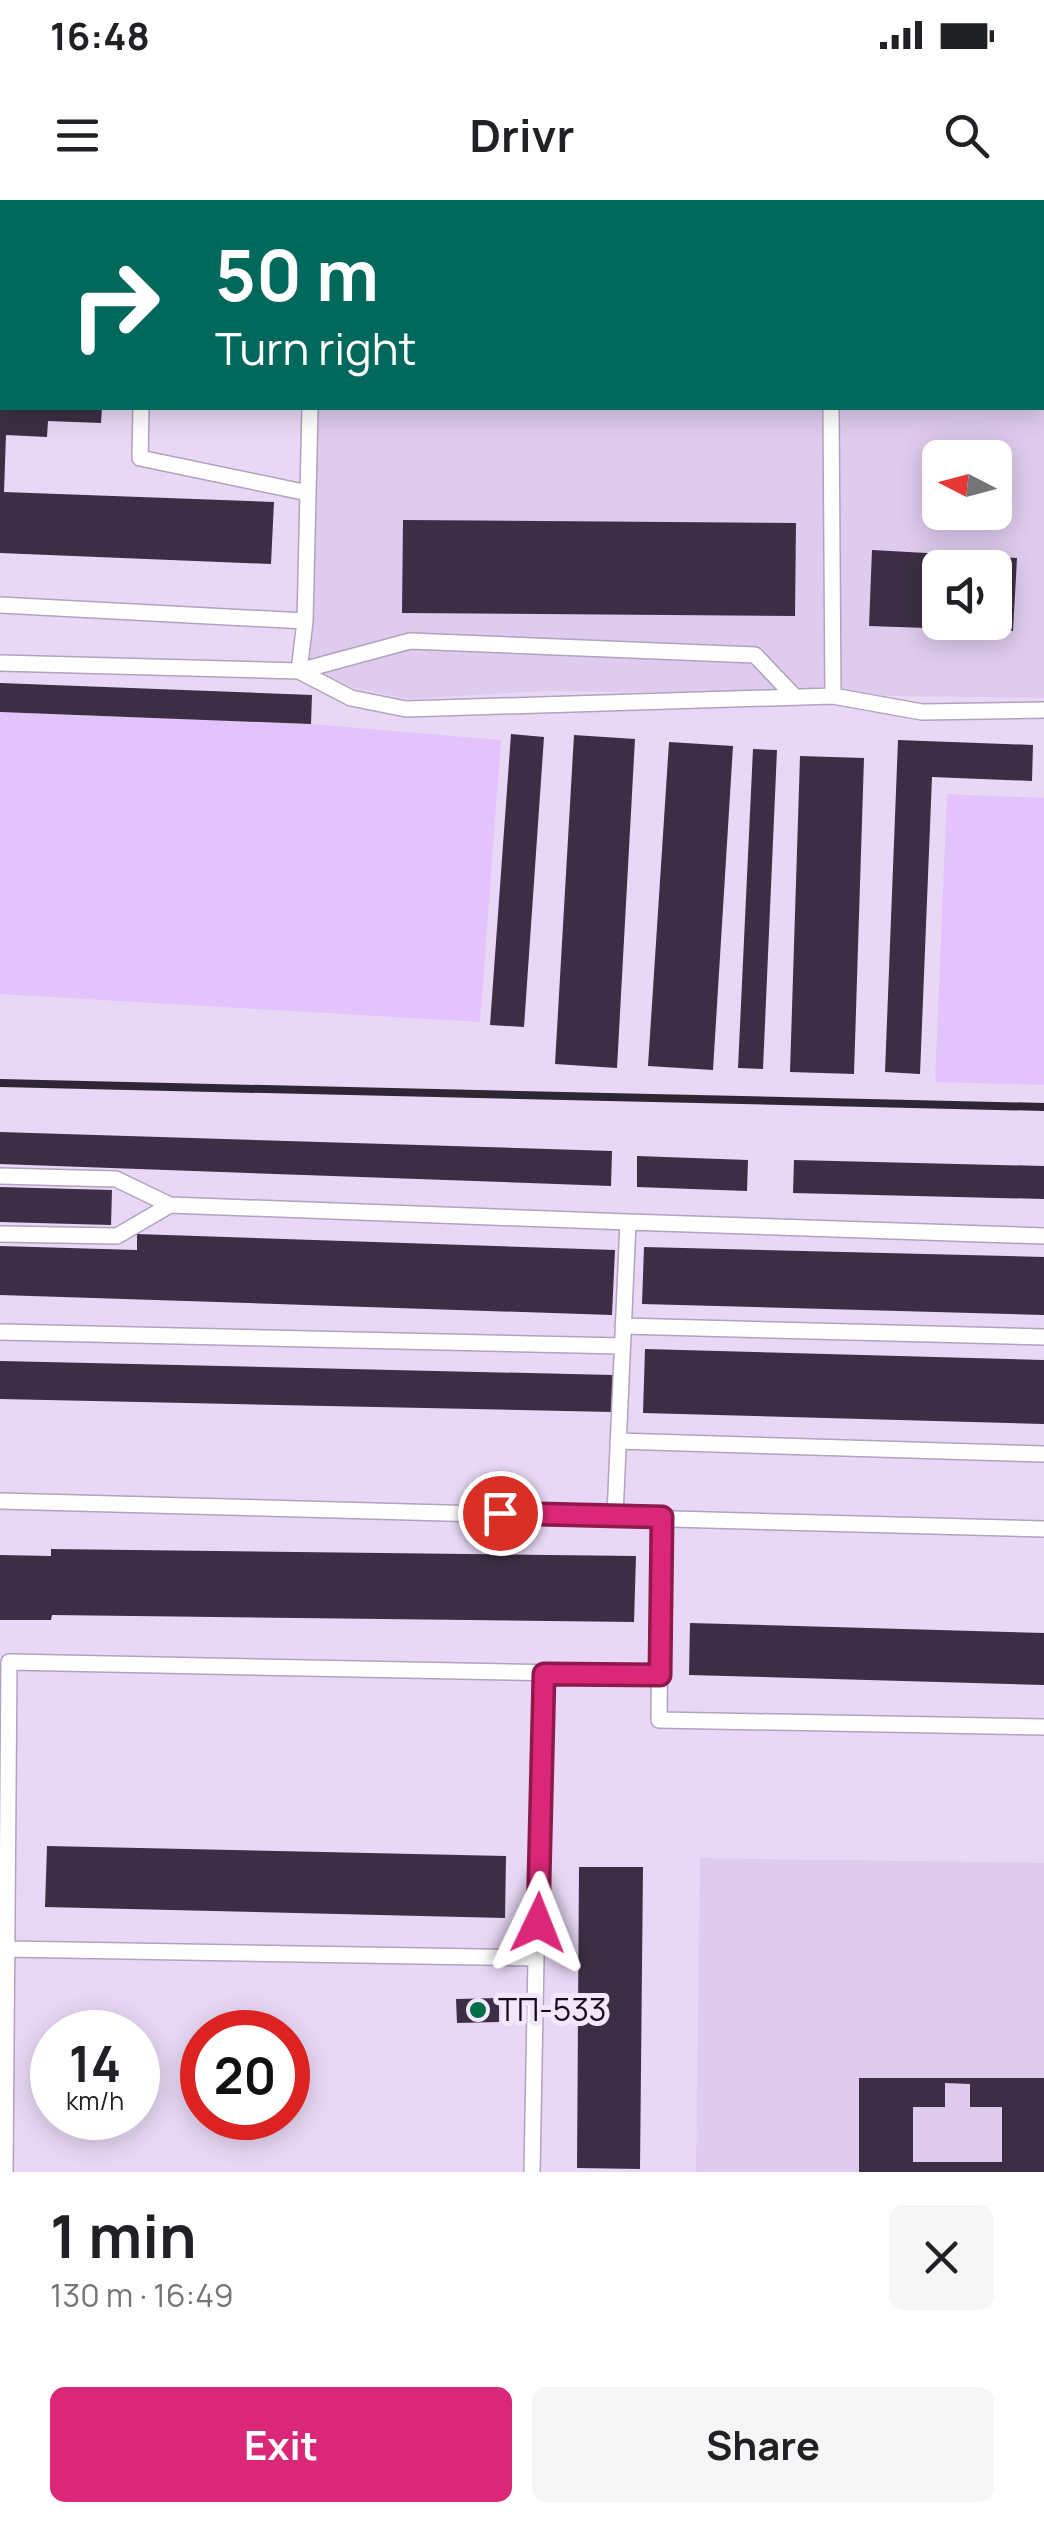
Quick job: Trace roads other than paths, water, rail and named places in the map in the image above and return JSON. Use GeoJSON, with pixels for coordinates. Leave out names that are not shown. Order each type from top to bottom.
{"type":"FeatureCollection","features":[{"type":"Feature","properties":{"kind":"lane"},"geometry":{"type":"LineString","coordinates":[[141,410],[140,458],[308,492]]}},
{"type":"Feature","properties":{"kind":"lane"},"geometry":{"type":"LineString","coordinates":[[299,671],[305,621],[310,410]]}},
{"type":"Feature","properties":{"kind":"lane"},"geometry":{"type":"LineString","coordinates":[[831,410],[833,696]]}},
{"type":"Feature","properties":{"kind":"lane"},"geometry":{"type":"LineString","coordinates":[[0,605],[305,621]]}},
{"type":"Feature","properties":{"kind":"lane"},"geometry":{"type":"LineString","coordinates":[[0,663],[299,671],[410,641],[755,655],[796,697]]}},
{"type":"Feature","properties":{"kind":"lane"},"geometry":{"type":"LineString","coordinates":[[299,671],[351,698],[406,710],[833,696],[922,712],[1044,710]]}},
{"type":"Feature","properties":{"kind":"lane"},"geometry":{"type":"LineString","coordinates":[[0,1176],[116,1179],[170,1205],[1044,1236]]}},
{"type":"Feature","properties":{"kind":"lane"},"geometry":{"type":"LineString","coordinates":[[0,1234],[118,1236],[170,1205]]}},
{"type":"Feature","properties":{"kind":"lane"},"geometry":{"type":"LineString","coordinates":[[615,1516],[628,1222]]}},
{"type":"Feature","properties":{"kind":"lane"},"geometry":{"type":"LineString","coordinates":[[623,1326],[1044,1337]]}},
{"type":"Feature","properties":{"kind":"lane"},"geometry":{"type":"LineString","coordinates":[[0,1332],[622,1346]]}},
{"type":"Feature","properties":{"kind":"lane"},"geometry":{"type":"LineString","coordinates":[[618,1441],[1044,1454]]}},
{"type":"Feature","properties":{"kind":"lane"},"geometry":{"type":"LineString","coordinates":[[0,1501],[1044,1529]]}},
{"type":"Feature","properties":{"kind":"lane"},"geometry":{"type":"LineString","coordinates":[[662,1517],[659,1720],[1044,1727]]}},
{"type":"Feature","properties":{"kind":"lane"},"geometry":{"type":"LineString","coordinates":[[6,2172],[9,1662],[660,1675]]}},
{"type":"Feature","properties":{"kind":"lane"},"geometry":{"type":"LineString","coordinates":[[532,2172],[544,1674]]}},
{"type":"Feature","properties":{"kind":"lane"},"geometry":{"type":"LineString","coordinates":[[8,1949],[536,1958]]}},
{"type":"Feature","properties":{"kind":"railway"},"geometry":{"type":"LineString","coordinates":[[0,1083],[1044,1107]]}},
{"type":"Feature","properties":{"kind":"place","name":"ТП-533"},"geometry":{"type":"Point","coordinates":[478,2010]}}]}
